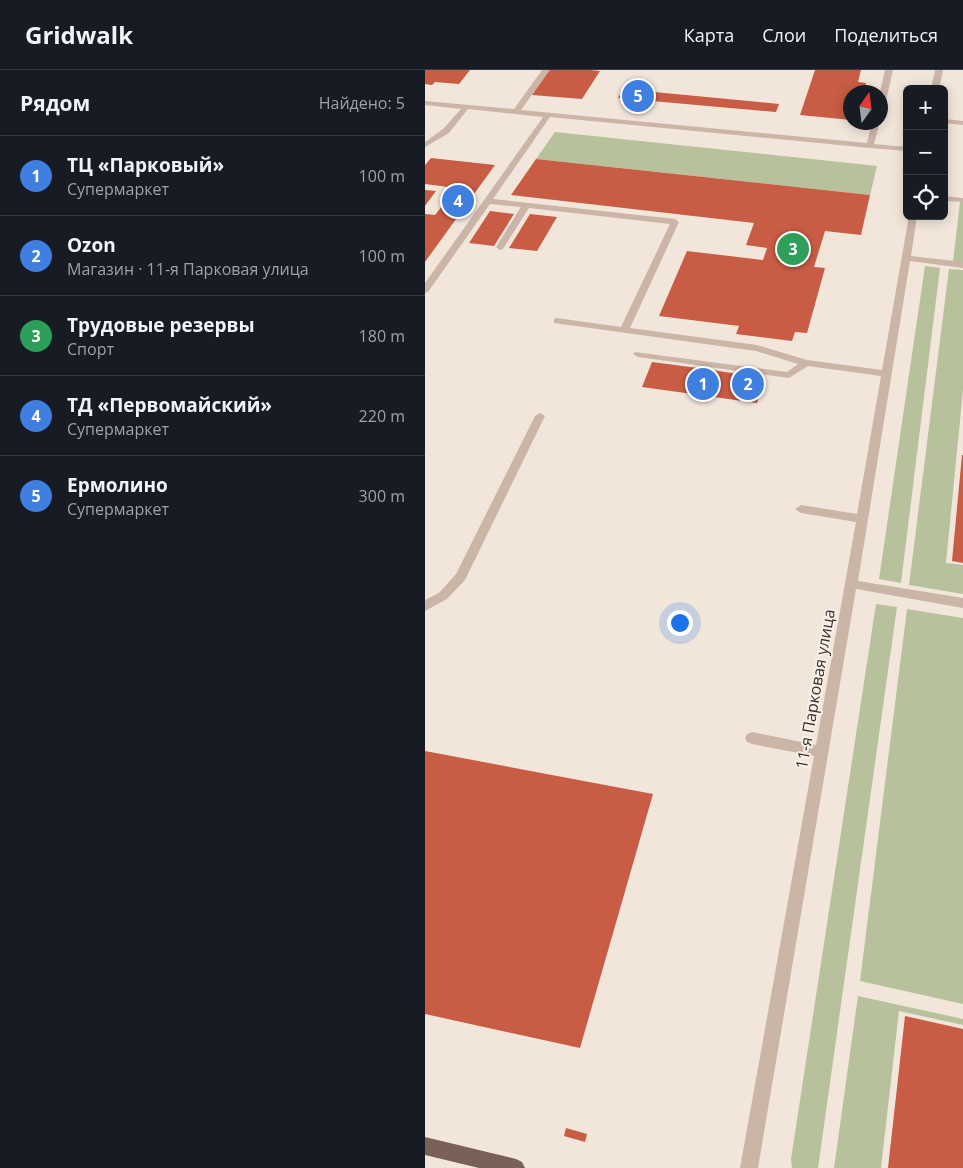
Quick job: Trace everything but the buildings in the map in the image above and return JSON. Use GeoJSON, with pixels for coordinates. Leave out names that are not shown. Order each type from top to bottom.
{"type":"FeatureCollection","features":[{"type":"Feature","properties":{"kind":"main road"},"geometry":{"type":"LineString","coordinates":[[425,1146],[516,1168]]}},
{"type":"Feature","properties":{"kind":"street"},"geometry":{"type":"LineString","coordinates":[[516,111],[546,70]]}},
{"type":"Feature","properties":{"kind":"street"},"geometry":{"type":"LineString","coordinates":[[886,85],[889,70]]}},
{"type":"Feature","properties":{"kind":"street"},"geometry":{"type":"LineString","coordinates":[[936,85],[939,70]]}},
{"type":"Feature","properties":{"kind":"street"},"geometry":{"type":"LineString","coordinates":[[425,103],[903,149]]}},
{"type":"Feature","properties":{"kind":"street"},"geometry":{"type":"LineString","coordinates":[[425,145],[446,131],[466,107]]}},
{"type":"Feature","properties":{"kind":"street"},"geometry":{"type":"LineString","coordinates":[[425,290],[547,115]]}},
{"type":"Feature","properties":{"kind":"street"},"geometry":{"type":"LineString","coordinates":[[948,121],[963,123]]}},
{"type":"Feature","properties":{"kind":"street"},"geometry":{"type":"LineString","coordinates":[[870,146],[874,130]]}},
{"type":"Feature","properties":{"kind":"street"},"geometry":{"type":"LineString","coordinates":[[948,198],[963,200]]}},
{"type":"Feature","properties":{"kind":"street"},"geometry":{"type":"LineString","coordinates":[[487,200],[675,222],[624,330]]}},
{"type":"Feature","properties":{"kind":"street"},"geometry":{"type":"LineString","coordinates":[[500,247],[527,205]]}},
{"type":"Feature","properties":{"kind":"street","name":"11-я Парковая улица"},"geometry":{"type":"LineString","coordinates":[[749,1168],[912,220]]}},
{"type":"Feature","properties":{"kind":"street"},"geometry":{"type":"LineString","coordinates":[[905,258],[963,265]]}},
{"type":"Feature","properties":{"kind":"street"},"geometry":{"type":"LineString","coordinates":[[557,321],[757,348],[805,363],[886,374]]}},
{"type":"Feature","properties":{"kind":"street"},"geometry":{"type":"LineString","coordinates":[[638,354],[789,375],[805,363]]}},
{"type":"Feature","properties":{"kind":"street"},"geometry":{"type":"LineString","coordinates":[[425,606],[443,596],[461,577],[540,416]]}},
{"type":"Feature","properties":{"kind":"street"},"geometry":{"type":"LineString","coordinates":[[801,509],[861,519]]}},
{"type":"Feature","properties":{"kind":"street"},"geometry":{"type":"LineString","coordinates":[[851,584],[963,603]]}},
{"type":"Feature","properties":{"kind":"street"},"geometry":{"type":"LineString","coordinates":[[752,738],[822,752]]}},
{"type":"Feature","properties":{"kind":"green space"},"geometry":{"type":"Polygon","coordinates":[[[555,132],[877,166],[870,195],[536,159],[555,132]]]}},
{"type":"Feature","properties":{"kind":"green space"},"geometry":{"type":"Polygon","coordinates":[[[960,202],[963,202],[963,263],[953,262],[960,202]]]}},
{"type":"Feature","properties":{"kind":"green space"},"geometry":{"type":"Polygon","coordinates":[[[925,266],[940,268],[901,583],[879,579],[925,266]]]}},
{"type":"Feature","properties":{"kind":"green space"},"geometry":{"type":"Polygon","coordinates":[[[949,269],[963,270],[963,390],[946,563],[963,565],[963,594],[909,585],[949,269]]]}},
{"type":"Feature","properties":{"kind":"green space"},"geometry":{"type":"Polygon","coordinates":[[[876,604],[897,607],[818,1168],[792,1168],[791,1159],[876,604]]]}},
{"type":"Feature","properties":{"kind":"green space"},"geometry":{"type":"Polygon","coordinates":[[[907,609],[963,618],[963,1004],[860,981],[907,609]]]}},
{"type":"Feature","properties":{"kind":"green space"},"geometry":{"type":"Polygon","coordinates":[[[858,996],[963,1019],[963,1025],[899,1011],[881,1168],[834,1168],[858,996]]]}},
{"type":"Feature","properties":{"kind":"place","name":"Ермолино"},"geometry":{"type":"Point","coordinates":[638,96]}},
{"type":"Feature","properties":{"kind":"place","name":"ТД «Первомайский»"},"geometry":{"type":"Point","coordinates":[458,201]}},
{"type":"Feature","properties":{"kind":"place","name":"Трудовые резервы"},"geometry":{"type":"Point","coordinates":[793,249]}},
{"type":"Feature","properties":{"kind":"place","name":"ТЦ «Парковый»"},"geometry":{"type":"Point","coordinates":[703,384]}},
{"type":"Feature","properties":{"kind":"place","name":"Ozon"},"geometry":{"type":"Point","coordinates":[748,384]}}]}
